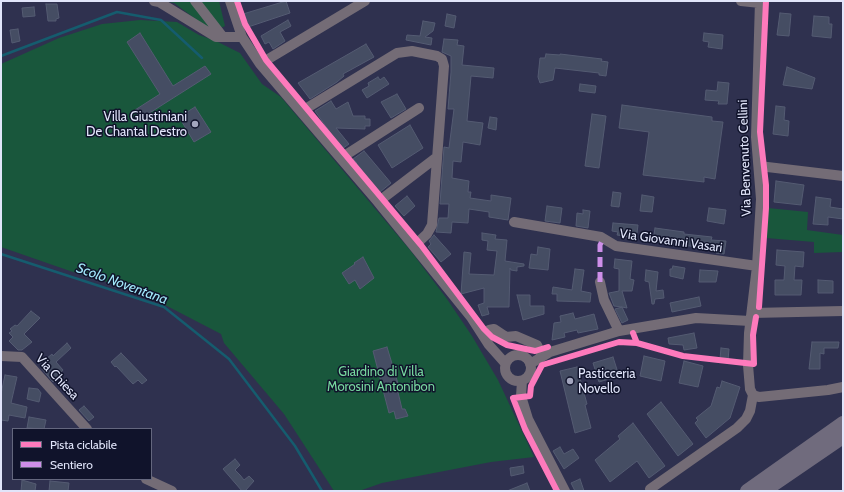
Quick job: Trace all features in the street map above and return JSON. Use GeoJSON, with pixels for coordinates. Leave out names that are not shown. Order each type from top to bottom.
{"type":"FeatureCollection","features":[{"type":"Feature","properties":{"kind":"highway"},"geometry":{"type":"LineString","coordinates":[[747,491],[843,423]]}},
{"type":"Feature","properties":{"kind":"highway"},"geometry":{"type":"LineString","coordinates":[[764,491],[843,437]]}},
{"type":"Feature","properties":{"kind":"street"},"geometry":{"type":"LineString","coordinates":[[154,1],[159,2],[216,37],[242,37]]}},
{"type":"Feature","properties":{"kind":"street"},"geometry":{"type":"LineString","coordinates":[[195,1],[223,37]]}},
{"type":"Feature","properties":{"kind":"street"},"geometry":{"type":"LineString","coordinates":[[230,1],[242,37],[260,64],[302,111],[378,202],[471,317],[505,363],[505,372],[509,379],[517,382],[522,381],[526,379],[530,372],[530,364],[524,357],[516,355],[511,356],[505,363]]}},
{"type":"Feature","properties":{"kind":"street"},"geometry":{"type":"LineString","coordinates":[[260,64],[365,1]]}},
{"type":"Feature","properties":{"kind":"street","name":"Via Benvenuto Cellini"},"geometry":{"type":"LineString","coordinates":[[741,1],[760,2],[755,108],[760,206],[757,266],[751,317],[748,364],[750,389],[753,394]]}},
{"type":"Feature","properties":{"kind":"street"},"geometry":{"type":"LineString","coordinates":[[302,111],[397,53],[412,51],[440,57],[444,66],[432,224],[427,234],[414,246]]}},
{"type":"Feature","properties":{"kind":"street"},"geometry":{"type":"LineString","coordinates":[[341,158],[419,108]]}},
{"type":"Feature","properties":{"kind":"street"},"geometry":{"type":"LineString","coordinates":[[378,202],[437,157]]}},
{"type":"Feature","properties":{"kind":"street"},"geometry":{"type":"LineString","coordinates":[[759,166],[843,176]]}},
{"type":"Feature","properties":{"kind":"street","name":"Via Giovanni Vasari"},"geometry":{"type":"LineString","coordinates":[[514,222],[600,237],[616,246],[757,266]]}},
{"type":"Feature","properties":{"kind":"street"},"geometry":{"type":"LineString","coordinates":[[600,282],[604,300],[619,331]]}},
{"type":"Feature","properties":{"kind":"street"},"geometry":{"type":"LineString","coordinates":[[530,364],[542,356],[619,331],[696,318],[751,317],[843,311]]}},
{"type":"Feature","properties":{"kind":"street"},"geometry":{"type":"LineString","coordinates":[[483,335],[494,328],[506,337],[516,336],[537,345],[542,356]]}},
{"type":"Feature","properties":{"kind":"street","name":"Via Chiesa"},"geometry":{"type":"LineString","coordinates":[[1,356],[22,357],[87,428]]}},
{"type":"Feature","properties":{"kind":"street"},"geometry":{"type":"LineString","coordinates":[[522,381],[521,396],[528,418],[565,491]]}},
{"type":"Feature","properties":{"kind":"street"},"geometry":{"type":"LineString","coordinates":[[650,489],[737,428],[748,415],[753,394],[759,397],[828,390],[843,387]]}},
{"type":"Feature","properties":{"kind":"street"},"geometry":{"type":"LineString","coordinates":[[148,480],[172,491]]}},
{"type":"Feature","properties":{"kind":"green space"},"geometry":{"type":"Polygon","coordinates":[[[164,1],[219,1],[225,26],[213,32],[174,3],[164,1]]]}},
{"type":"Feature","properties":{"kind":"green space","name":"Giardino di Villa Morosini Antonibon"},"geometry":{"type":"Polygon","coordinates":[[[140,20],[177,22],[199,35],[216,41],[240,53],[262,84],[281,97],[410,250],[447,299],[472,336],[498,380],[534,457],[491,462],[382,483],[359,491],[334,491],[284,414],[224,343],[221,334],[140,292],[70,271],[1,247],[1,64],[59,38],[102,24],[140,20]]]}},
{"type":"Feature","properties":{"kind":"green space"},"geometry":{"type":"Polygon","coordinates":[[[768,208],[808,212],[807,230],[843,235],[843,252],[814,253],[814,242],[766,238],[768,208]]]}},
{"type":"Feature","properties":{"kind":"building"},"geometry":{"type":"Polygon","coordinates":[[[286,1],[290,13],[248,27],[243,14],[286,1]]]}},
{"type":"Feature","properties":{"kind":"building"},"geometry":{"type":"Polygon","coordinates":[[[46,4],[57,4],[59,18],[56,19],[56,21],[48,21],[46,4]]]}},
{"type":"Feature","properties":{"kind":"building"},"geometry":{"type":"Polygon","coordinates":[[[34,7],[35,16],[23,17],[22,8],[34,7]]]}},
{"type":"Feature","properties":{"kind":"building"},"geometry":{"type":"Polygon","coordinates":[[[780,13],[791,14],[789,36],[777,35],[780,13]]]}},
{"type":"Feature","properties":{"kind":"building"},"geometry":{"type":"Polygon","coordinates":[[[447,14],[456,16],[454,28],[445,26],[447,14]]]}},
{"type":"Feature","properties":{"kind":"building"},"geometry":{"type":"Polygon","coordinates":[[[814,16],[829,17],[829,24],[832,24],[831,38],[812,36],[814,16]]]}},
{"type":"Feature","properties":{"kind":"building"},"geometry":{"type":"Polygon","coordinates":[[[288,20],[291,26],[280,32],[285,41],[273,49],[269,42],[265,44],[261,36],[288,20]]]}},
{"type":"Feature","properties":{"kind":"building"},"geometry":{"type":"Polygon","coordinates":[[[423,21],[435,23],[433,31],[425,37],[432,38],[431,45],[406,40],[407,35],[420,36],[423,21]]]}},
{"type":"Feature","properties":{"kind":"building"},"geometry":{"type":"Polygon","coordinates":[[[18,29],[20,41],[12,43],[10,30],[18,29]]]}},
{"type":"Feature","properties":{"kind":"building"},"geometry":{"type":"Polygon","coordinates":[[[140,33],[173,86],[205,66],[211,74],[140,119],[135,110],[160,94],[127,42],[140,33]]]}},
{"type":"Feature","properties":{"kind":"building"},"geometry":{"type":"Polygon","coordinates":[[[704,33],[723,35],[722,49],[708,47],[709,42],[703,41],[704,33]]]}},
{"type":"Feature","properties":{"kind":"building"},"geometry":{"type":"Polygon","coordinates":[[[444,39],[458,40],[457,45],[464,46],[462,65],[494,68],[493,78],[471,76],[467,121],[483,123],[480,145],[463,142],[461,162],[453,161],[452,178],[469,181],[468,192],[471,192],[470,198],[491,201],[491,195],[511,198],[508,220],[489,217],[489,212],[469,209],[468,223],[452,222],[451,233],[436,232],[439,218],[448,218],[449,204],[440,204],[444,147],[449,148],[454,109],[448,109],[451,56],[442,52],[444,39]]]}},
{"type":"Feature","properties":{"kind":"building"},"geometry":{"type":"Polygon","coordinates":[[[366,44],[374,57],[343,74],[344,76],[337,82],[310,99],[298,83],[366,44]]]}},
{"type":"Feature","properties":{"kind":"building"},"geometry":{"type":"Polygon","coordinates":[[[546,54],[560,54],[602,59],[601,61],[608,62],[606,76],[599,75],[599,73],[555,68],[553,80],[540,83],[538,77],[540,58],[545,58],[546,54]]]}},
{"type":"Feature","properties":{"kind":"building"},"geometry":{"type":"Polygon","coordinates":[[[787,67],[815,78],[812,89],[783,85],[787,67]]]}},
{"type":"Feature","properties":{"kind":"building"},"geometry":{"type":"Polygon","coordinates":[[[378,77],[380,80],[384,77],[389,84],[367,98],[362,90],[369,86],[368,83],[378,77]]]}},
{"type":"Feature","properties":{"kind":"building"},"geometry":{"type":"Polygon","coordinates":[[[718,82],[729,83],[727,104],[718,104],[719,101],[705,100],[706,90],[717,91],[718,82]]]}},
{"type":"Feature","properties":{"kind":"building"},"geometry":{"type":"Polygon","coordinates":[[[580,84],[596,86],[595,93],[579,91],[580,84]]]}},
{"type":"Feature","properties":{"kind":"building"},"geometry":{"type":"Polygon","coordinates":[[[397,94],[406,109],[391,118],[381,102],[397,94]]]}},
{"type":"Feature","properties":{"kind":"building"},"geometry":{"type":"Polygon","coordinates":[[[331,101],[336,109],[348,102],[353,116],[365,116],[365,119],[370,119],[370,126],[365,126],[365,129],[336,128],[349,144],[342,149],[315,111],[331,101]]]}},
{"type":"Feature","properties":{"kind":"building"},"geometry":{"type":"Polygon","coordinates":[[[622,105],[712,117],[712,121],[723,122],[715,179],[704,177],[704,182],[643,175],[649,132],[619,128],[622,105]]]}},
{"type":"Feature","properties":{"kind":"building"},"geometry":{"type":"Polygon","coordinates":[[[776,106],[785,107],[784,120],[789,121],[788,136],[773,134],[776,106]]]}},
{"type":"Feature","properties":{"kind":"building","name":"Villa Giustiniani De Chantal Destro"},"geometry":{"type":"Polygon","coordinates":[[[195,107],[211,132],[194,142],[179,117],[195,107]]]}},
{"type":"Feature","properties":{"kind":"building"},"geometry":{"type":"Polygon","coordinates":[[[592,114],[606,116],[599,168],[585,166],[592,114]]]}},
{"type":"Feature","properties":{"kind":"building"},"geometry":{"type":"Polygon","coordinates":[[[490,117],[497,118],[496,130],[488,128],[490,117]]]}},
{"type":"Feature","properties":{"kind":"building"},"geometry":{"type":"Polygon","coordinates":[[[410,125],[423,148],[392,168],[378,145],[410,125]]]}},
{"type":"Feature","properties":{"kind":"building"},"geometry":{"type":"Polygon","coordinates":[[[364,151],[391,183],[380,192],[355,165],[357,163],[353,159],[364,151]]]}},
{"type":"Feature","properties":{"kind":"building"},"geometry":{"type":"Polygon","coordinates":[[[776,181],[804,185],[801,205],[774,202],[776,181]]]}},
{"type":"Feature","properties":{"kind":"building"},"geometry":{"type":"Polygon","coordinates":[[[613,192],[621,193],[619,207],[611,206],[613,192]]]}},
{"type":"Feature","properties":{"kind":"building"},"geometry":{"type":"Polygon","coordinates":[[[642,195],[654,197],[652,212],[640,211],[642,195]]]}},
{"type":"Feature","properties":{"kind":"building"},"geometry":{"type":"Polygon","coordinates":[[[407,196],[415,206],[404,216],[395,206],[407,196]]]}},
{"type":"Feature","properties":{"kind":"building"},"geometry":{"type":"Polygon","coordinates":[[[816,197],[831,199],[830,207],[843,209],[843,219],[828,217],[828,225],[813,224],[816,197]]]}},
{"type":"Feature","properties":{"kind":"building"},"geometry":{"type":"Polygon","coordinates":[[[547,206],[562,208],[560,223],[545,221],[547,206]]]}},
{"type":"Feature","properties":{"kind":"building"},"geometry":{"type":"Polygon","coordinates":[[[709,208],[726,210],[724,224],[707,221],[709,208]]]}},
{"type":"Feature","properties":{"kind":"building"},"geometry":{"type":"Polygon","coordinates":[[[583,210],[590,211],[588,228],[576,226],[577,213],[583,214],[583,210]]]}},
{"type":"Feature","properties":{"kind":"building"},"geometry":{"type":"Polygon","coordinates":[[[613,223],[638,225],[637,233],[631,233],[630,237],[617,235],[618,232],[612,231],[613,223]]]}},
{"type":"Feature","properties":{"kind":"building"},"geometry":{"type":"Polygon","coordinates":[[[655,228],[684,232],[684,234],[712,237],[711,240],[726,241],[724,254],[716,253],[716,250],[699,247],[653,242],[655,228]]]}},
{"type":"Feature","properties":{"kind":"building"},"geometry":{"type":"Polygon","coordinates":[[[482,233],[496,235],[495,239],[507,240],[505,261],[524,264],[524,266],[517,267],[517,271],[511,270],[510,268],[509,307],[487,307],[489,314],[482,316],[478,305],[484,303],[484,288],[461,294],[464,252],[471,253],[469,274],[494,275],[497,251],[487,250],[488,241],[482,240],[482,233]]]}},
{"type":"Feature","properties":{"kind":"building"},"geometry":{"type":"Polygon","coordinates":[[[434,235],[451,254],[441,262],[428,247],[431,244],[429,241],[434,235]]]}},
{"type":"Feature","properties":{"kind":"building"},"geometry":{"type":"Polygon","coordinates":[[[538,247],[550,249],[548,270],[529,268],[531,254],[537,255],[538,247]]]}},
{"type":"Feature","properties":{"kind":"building"},"geometry":{"type":"Polygon","coordinates":[[[777,250],[804,252],[803,267],[795,266],[794,280],[802,280],[801,295],[775,295],[775,280],[784,280],[785,266],[776,265],[777,250]]]}},
{"type":"Feature","properties":{"kind":"building"},"geometry":{"type":"Polygon","coordinates":[[[363,257],[374,278],[360,289],[355,280],[349,284],[342,273],[363,257]]]}},
{"type":"Feature","properties":{"kind":"building"},"geometry":{"type":"Polygon","coordinates":[[[615,259],[632,261],[630,279],[634,280],[632,291],[622,291],[627,308],[614,306],[609,293],[619,291],[619,269],[614,268],[615,259]]]}},
{"type":"Feature","properties":{"kind":"building"},"geometry":{"type":"Polygon","coordinates":[[[673,266],[685,268],[683,279],[670,276],[670,269],[672,269],[673,266]]]}},
{"type":"Feature","properties":{"kind":"building"},"geometry":{"type":"Polygon","coordinates":[[[575,269],[584,270],[581,291],[591,293],[590,302],[557,301],[557,294],[552,294],[553,287],[572,290],[575,269]]]}},
{"type":"Feature","properties":{"kind":"building"},"geometry":{"type":"Polygon","coordinates":[[[646,270],[658,272],[656,291],[663,290],[664,298],[655,299],[654,304],[652,304],[649,282],[645,281],[646,270]]]}},
{"type":"Feature","properties":{"kind":"building"},"geometry":{"type":"Polygon","coordinates":[[[700,270],[718,271],[716,282],[699,282],[700,270]]]}},
{"type":"Feature","properties":{"kind":"building"},"geometry":{"type":"Polygon","coordinates":[[[818,280],[833,281],[833,293],[818,293],[818,280]]]}},
{"type":"Feature","properties":{"kind":"building"},"geometry":{"type":"Polygon","coordinates":[[[517,295],[530,295],[530,306],[544,306],[544,314],[523,320],[517,295]]]}},
{"type":"Feature","properties":{"kind":"building"},"geometry":{"type":"Polygon","coordinates":[[[699,297],[701,306],[672,312],[670,303],[699,297]]]}},
{"type":"Feature","properties":{"kind":"building"},"geometry":{"type":"Polygon","coordinates":[[[622,307],[628,320],[622,323],[615,309],[622,307]]]}},
{"type":"Feature","properties":{"kind":"building"},"geometry":{"type":"Polygon","coordinates":[[[31,311],[40,318],[24,334],[32,342],[22,350],[18,350],[9,341],[13,337],[9,333],[12,331],[10,329],[15,325],[17,326],[31,311]]]}},
{"type":"Feature","properties":{"kind":"building"},"geometry":{"type":"Polygon","coordinates":[[[573,313],[575,319],[594,314],[598,329],[578,333],[577,330],[564,333],[565,337],[552,340],[554,323],[561,322],[560,316],[573,313]]]}},
{"type":"Feature","properties":{"kind":"building"},"geometry":{"type":"Polygon","coordinates":[[[694,333],[697,348],[684,350],[683,345],[669,344],[668,338],[694,333]]]}},
{"type":"Feature","properties":{"kind":"building"},"geometry":{"type":"Polygon","coordinates":[[[812,342],[839,342],[838,348],[824,348],[824,354],[820,353],[820,369],[809,369],[812,342]]]}},
{"type":"Feature","properties":{"kind":"building"},"geometry":{"type":"Polygon","coordinates":[[[67,343],[71,348],[56,362],[63,370],[53,382],[42,369],[49,362],[46,359],[52,354],[53,356],[67,343]]]}},
{"type":"Feature","properties":{"kind":"building"},"geometry":{"type":"Polygon","coordinates":[[[387,347],[399,387],[397,388],[402,409],[405,409],[408,416],[396,419],[394,411],[389,413],[373,351],[387,347]]]}},
{"type":"Feature","properties":{"kind":"building"},"geometry":{"type":"Polygon","coordinates":[[[721,348],[729,349],[728,360],[720,359],[721,348]]]}},
{"type":"Feature","properties":{"kind":"building"},"geometry":{"type":"Polygon","coordinates":[[[121,353],[147,380],[142,384],[138,380],[133,384],[116,366],[115,367],[111,362],[121,353]]]}},
{"type":"Feature","properties":{"kind":"building"},"geometry":{"type":"Polygon","coordinates":[[[644,356],[665,361],[661,381],[640,376],[644,356]]]}},
{"type":"Feature","properties":{"kind":"building"},"geometry":{"type":"Polygon","coordinates":[[[613,357],[619,376],[599,382],[593,363],[613,357]]]}},
{"type":"Feature","properties":{"kind":"building"},"geometry":{"type":"Polygon","coordinates":[[[684,361],[703,366],[698,387],[679,383],[684,361]]]}},
{"type":"Feature","properties":{"kind":"building"},"geometry":{"type":"Polygon","coordinates":[[[577,367],[587,404],[585,405],[591,428],[575,433],[560,371],[577,367]]]}},
{"type":"Feature","properties":{"kind":"building"},"geometry":{"type":"Polygon","coordinates":[[[5,375],[17,377],[11,403],[27,407],[25,418],[9,415],[8,421],[1,420],[1,394],[5,375]]]}},
{"type":"Feature","properties":{"kind":"building"},"geometry":{"type":"Polygon","coordinates":[[[722,381],[740,387],[730,418],[706,438],[695,423],[698,420],[696,418],[711,406],[717,387],[720,388],[722,381]]]}},
{"type":"Feature","properties":{"kind":"building"},"geometry":{"type":"Polygon","coordinates":[[[29,388],[38,389],[41,393],[39,402],[27,399],[29,388]]]}},
{"type":"Feature","properties":{"kind":"building"},"geometry":{"type":"Polygon","coordinates":[[[661,402],[693,444],[678,456],[647,414],[661,402]]]}},
{"type":"Feature","properties":{"kind":"building"},"geometry":{"type":"Polygon","coordinates":[[[84,406],[94,417],[89,421],[79,410],[84,406]]]}},
{"type":"Feature","properties":{"kind":"building"},"geometry":{"type":"Polygon","coordinates":[[[29,417],[46,420],[44,428],[27,428],[29,417]]]}},
{"type":"Feature","properties":{"kind":"building"},"geometry":{"type":"Polygon","coordinates":[[[633,423],[665,466],[649,478],[637,461],[610,482],[595,460],[620,439],[618,436],[633,423]]]}},
{"type":"Feature","properties":{"kind":"building"},"geometry":{"type":"Polygon","coordinates":[[[560,447],[564,454],[573,449],[579,458],[564,469],[553,451],[560,447]]]}},
{"type":"Feature","properties":{"kind":"building"},"geometry":{"type":"Polygon","coordinates":[[[235,459],[240,465],[235,470],[244,480],[249,476],[254,481],[245,491],[242,491],[223,469],[235,459]]]}},
{"type":"Feature","properties":{"kind":"building"},"geometry":{"type":"Polygon","coordinates":[[[523,466],[524,473],[511,476],[510,468],[523,466]]]}},
{"type":"Feature","properties":{"kind":"building"},"geometry":{"type":"Polygon","coordinates":[[[580,479],[584,491],[575,491],[571,483],[580,479]]]}},
{"type":"Feature","properties":{"kind":"building"},"geometry":{"type":"Polygon","coordinates":[[[22,480],[36,484],[35,491],[21,491],[22,480]]]}},
{"type":"Feature","properties":{"kind":"building"},"geometry":{"type":"Polygon","coordinates":[[[50,481],[69,483],[68,491],[49,491],[50,481]]]}},
{"type":"Feature","properties":{"kind":"building"},"geometry":{"type":"Polygon","coordinates":[[[527,483],[530,491],[507,491],[527,483]]]}},
{"type":"Feature","properties":{"kind":"waterway","name":"Scolo Noventana"},"geometry":{"type":"LineString","coordinates":[[1,56],[117,12],[161,20],[202,58]]}},
{"type":"Feature","properties":{"kind":"waterway","name":"Scolo Noventana"},"geometry":{"type":"LineString","coordinates":[[1,254],[164,307],[229,359],[295,446],[322,491]]}},
{"type":"Feature","properties":{"kind":"marked path"},"geometry":{"type":"LineString","coordinates":[[600,282],[600,245],[603,239]]}},
{"type":"Feature","properties":{"kind":"cycle path"},"geometry":{"type":"LineString","coordinates":[[237,1],[245,24],[266,60],[421,245],[484,329],[492,337],[507,345],[535,351],[548,347]]}},
{"type":"Feature","properties":{"kind":"cycle path"},"geometry":{"type":"LineString","coordinates":[[759,307],[766,208],[766,185],[760,132],[766,1]]}},
{"type":"Feature","properties":{"kind":"cycle path"},"geometry":{"type":"LineString","coordinates":[[633,333],[637,343],[683,356],[754,364],[753,335],[756,317]]}},
{"type":"Feature","properties":{"kind":"cycle path"},"geometry":{"type":"LineString","coordinates":[[557,491],[525,429],[513,398],[530,396],[531,386],[542,365],[619,342],[637,343]]}},
{"type":"Feature","properties":{"kind":"place","name":"Villa Giustiniani De Chantal Destro"},"geometry":{"type":"Point","coordinates":[195,124]}},
{"type":"Feature","properties":{"kind":"place","name":"Pasticceria Novello"},"geometry":{"type":"Point","coordinates":[570,381]}}]}
